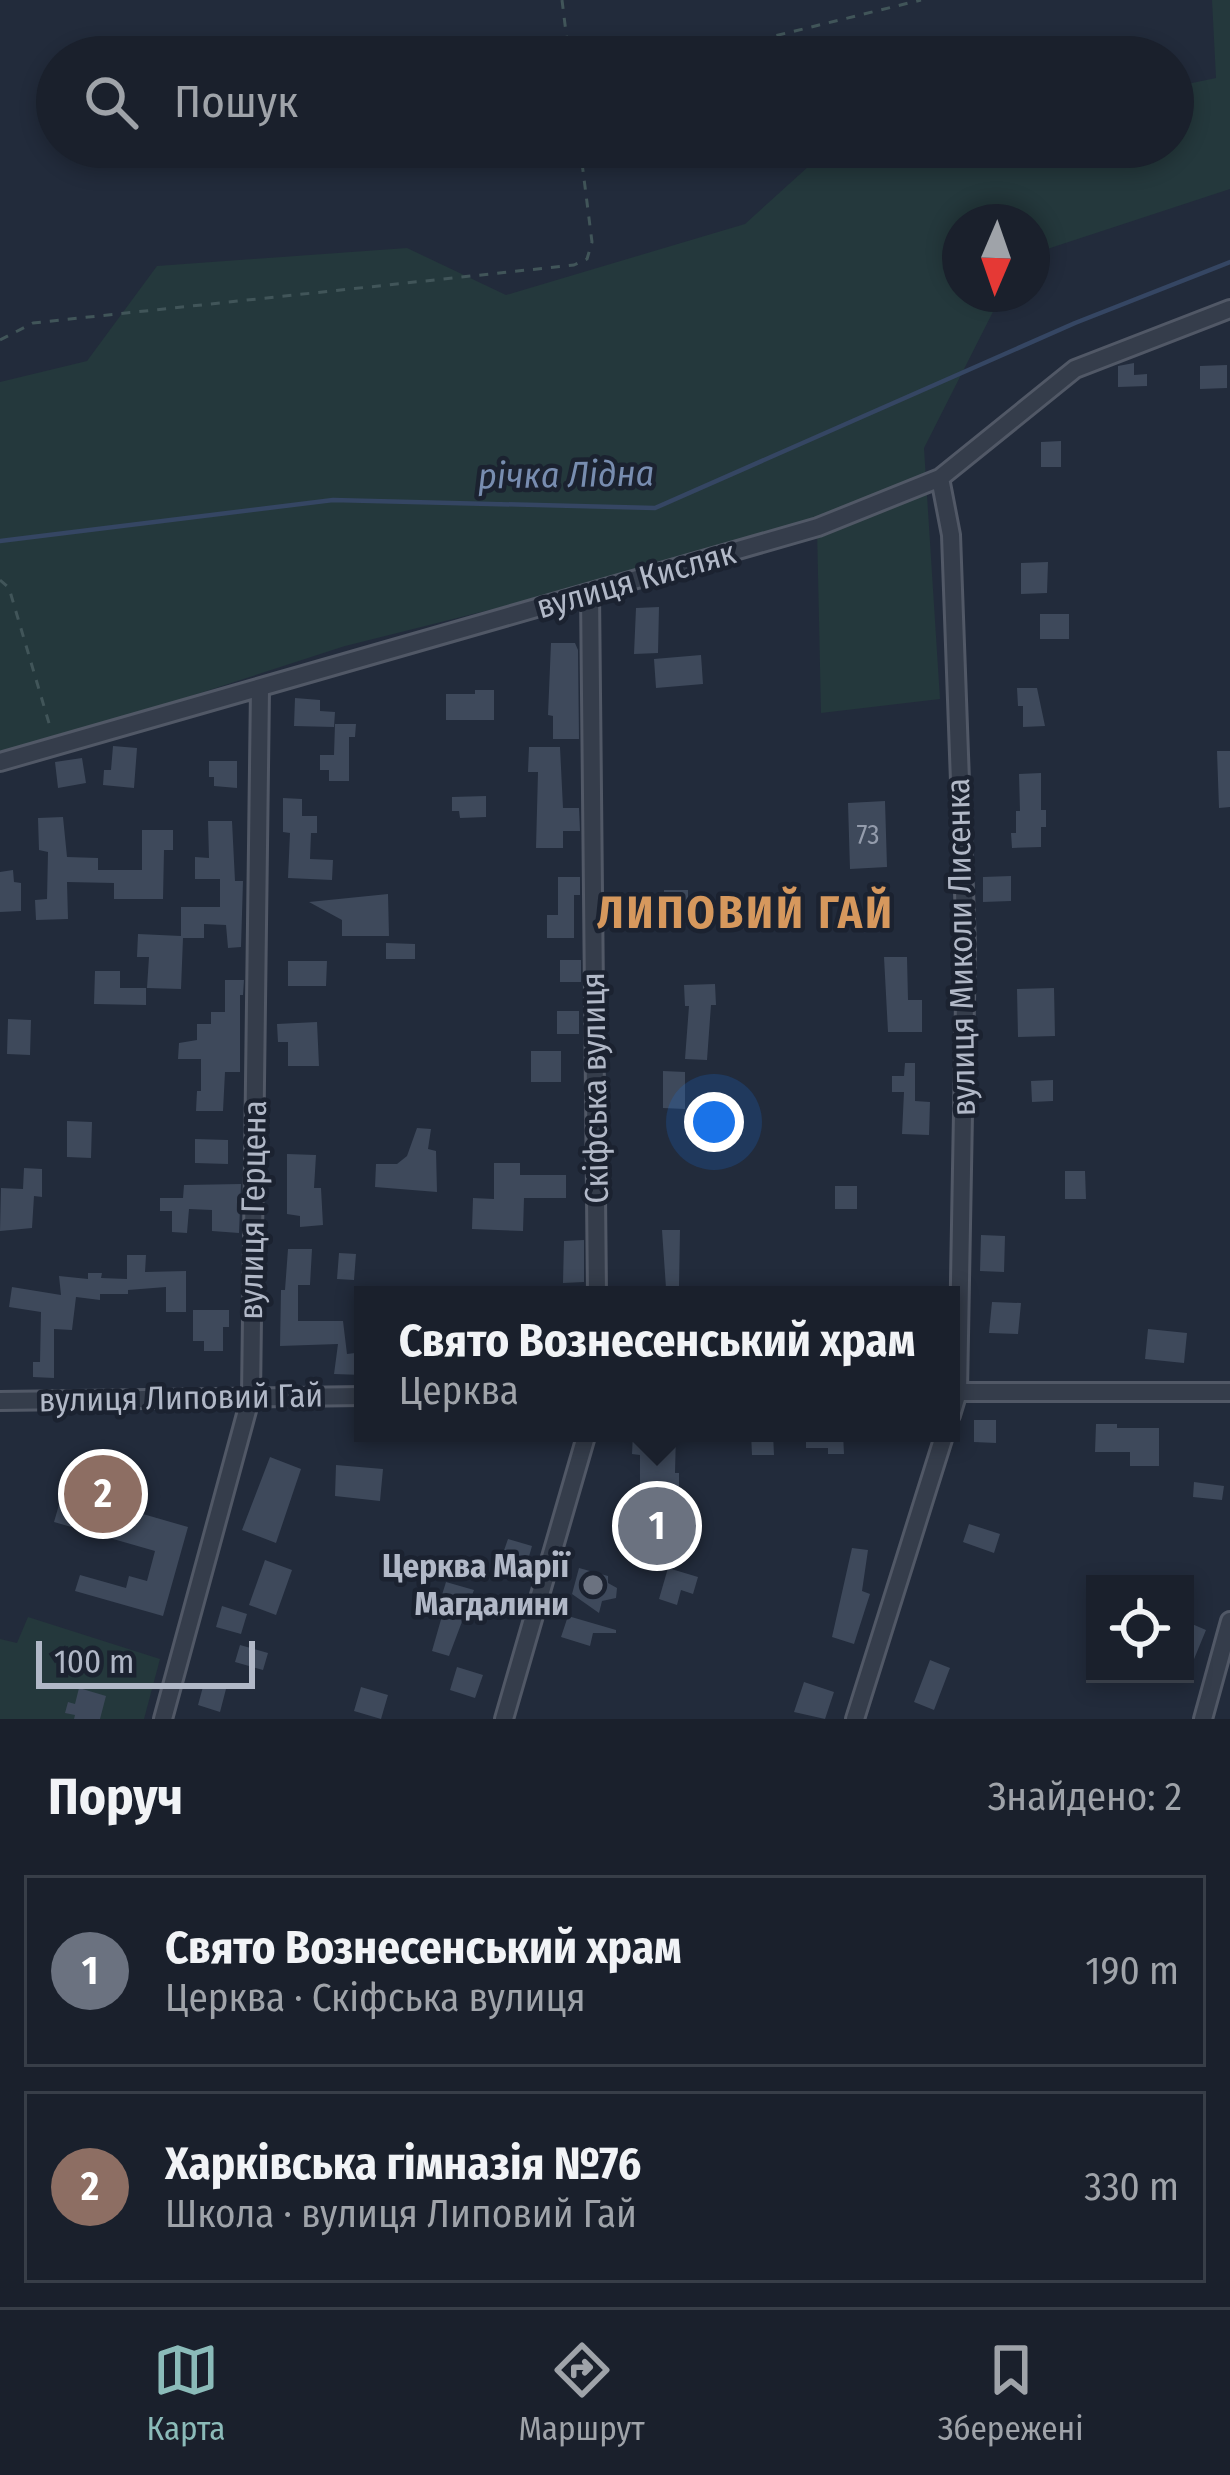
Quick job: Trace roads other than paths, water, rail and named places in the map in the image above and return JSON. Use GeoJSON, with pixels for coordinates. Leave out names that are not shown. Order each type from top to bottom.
{"type":"FeatureCollection","features":[{"type":"Feature","properties":{"kind":"street","name":"вулиця Кисляк"},"geometry":{"type":"LineString","coordinates":[[0,762],[818,527],[940,478],[1075,369],[1230,309]]}},
{"type":"Feature","properties":{"kind":"street","name":"вулиця Миколи Лисенка"},"geometry":{"type":"LineString","coordinates":[[940,478],[951,535],[966,946],[958,1286]]}},
{"type":"Feature","properties":{"kind":"street","name":"Скіфська вулиця"},"geometry":{"type":"LineString","coordinates":[[590,593],[597,1286]]}},
{"type":"Feature","properties":{"kind":"street","name":"вулиця Герцена"},"geometry":{"type":"LineString","coordinates":[[163,1719],[251,1396],[260,689]]}},
{"type":"Feature","properties":{"kind":"street"},"geometry":{"type":"LineString","coordinates":[[960,1392],[1230,1392]]}},
{"type":"Feature","properties":{"kind":"street","name":"вулиця Липовий Гай"},"geometry":{"type":"LineString","coordinates":[[0,1400],[354,1396]]}},
{"type":"Feature","properties":{"kind":"street"},"geometry":{"type":"LineString","coordinates":[[504,1719],[584,1442]]}},
{"type":"Feature","properties":{"kind":"street"},"geometry":{"type":"LineString","coordinates":[[855,1719],[942,1442]]}},
{"type":"Feature","properties":{"kind":"street"},"geometry":{"type":"LineString","coordinates":[[1203,1719],[1230,1621]]}},
{"type":"Feature","properties":{"kind":"waterway","name":"річка Лідна"},"geometry":{"type":"LineString","coordinates":[[0,541],[333,500],[655,508],[1075,323],[1230,262]]}},
{"type":"Feature","properties":{"kind":"place","name":"Харківська гімназія №76"},"geometry":{"type":"Point","coordinates":[103,1494]}},
{"type":"Feature","properties":{"kind":"place","name":"Свято Вознесенський храм"},"geometry":{"type":"Point","coordinates":[657,1526]}},
{"type":"Feature","properties":{"kind":"place","name":"Церква Марії Магдалини"},"geometry":{"type":"Point","coordinates":[593,1585]}},
{"type":"Feature","properties":{"kind":"district","name":"ЛИПОВИЙ ГАЙ"},"geometry":{"type":"Point","coordinates":[746,913]}}]}
